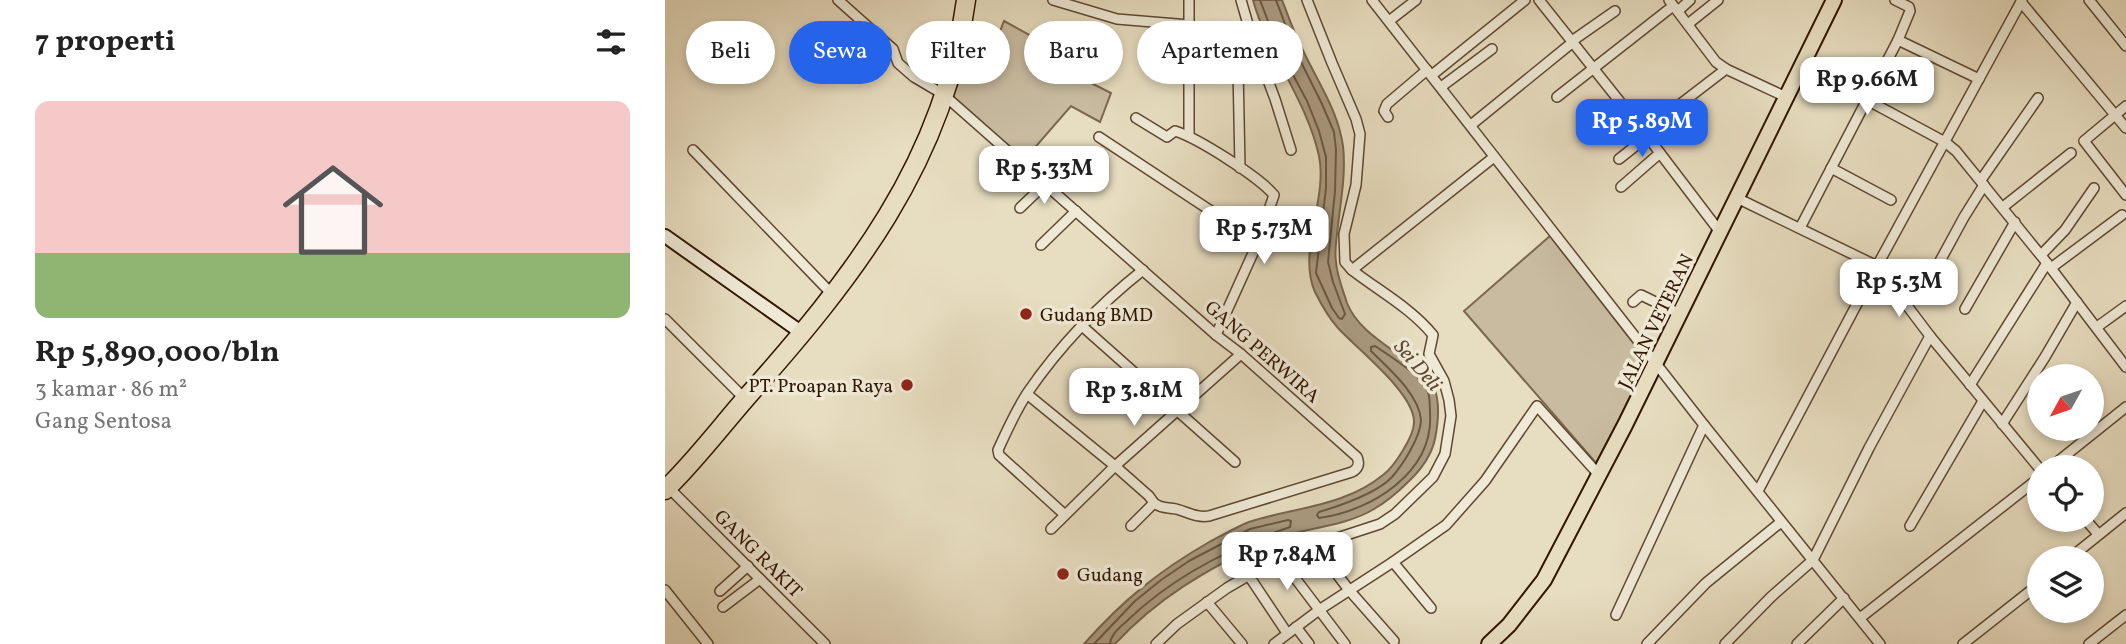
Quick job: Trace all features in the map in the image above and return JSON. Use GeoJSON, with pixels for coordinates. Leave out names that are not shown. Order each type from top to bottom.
{"type":"FeatureCollection","features":[{"type":"Feature","properties":{"kind":"highway"},"geometry":{"type":"LineString","coordinates":[[666,485],[854,269],[895,204],[927,143],[957,13],[957,0]]}},
{"type":"Feature","properties":{"kind":"highway"},"geometry":{"type":"LineString","coordinates":[[666,485],[740,394],[799,331],[859,246],[898,180],[940,92],[963,26],[966,0]]}},
{"type":"Feature","properties":{"kind":"main road","name":"JALAN VETERAN"},"geometry":{"type":"LineString","coordinates":[[1489,644],[1509,625],[1544,580],[1600,476],[1834,0]]}},
{"type":"Feature","properties":{"kind":"main road"},"geometry":{"type":"LineString","coordinates":[[665,236],[799,331]]}},
{"type":"Feature","properties":{"kind":"street","name":"GANG PERWIRA"},"geometry":{"type":"LineString","coordinates":[[838,0],[893,49],[898,63],[914,77],[940,92],[1357,457],[1358,467],[1352,472],[1209,516],[1199,517],[1175,509],[1163,509],[1154,503]]}},
{"type":"Feature","properties":{"kind":"street"},"geometry":{"type":"LineString","coordinates":[[1053,0],[1117,19],[1141,21]]}},
{"type":"Feature","properties":{"kind":"street"},"geometry":{"type":"LineString","coordinates":[[1189,0],[1189,21]]}},
{"type":"Feature","properties":{"kind":"street"},"geometry":{"type":"LineString","coordinates":[[1241,0],[1291,150]]}},
{"type":"Feature","properties":{"kind":"street"},"geometry":{"type":"LineString","coordinates":[[1156,644],[1207,602],[1282,556],[1380,524],[1395,514],[1433,477],[1445,454],[1451,416],[1444,381],[1429,354],[1433,335],[1406,309],[1345,262],[1344,234],[1356,185],[1360,134],[1307,0]]}},
{"type":"Feature","properties":{"kind":"street"},"geometry":{"type":"LineString","coordinates":[[1372,0],[1879,644]]}},
{"type":"Feature","properties":{"kind":"street"},"geometry":{"type":"LineString","coordinates":[[1389,21],[1416,0]]}},
{"type":"Feature","properties":{"kind":"street"},"geometry":{"type":"LineString","coordinates":[[1388,117],[1384,111],[1387,104],[1525,0]]}},
{"type":"Feature","properties":{"kind":"street"},"geometry":{"type":"LineString","coordinates":[[1539,0],[1720,232]]}},
{"type":"Feature","properties":{"kind":"street"},"geometry":{"type":"LineString","coordinates":[[1557,97],[1673,6],[1690,0]]}},
{"type":"Feature","properties":{"kind":"street"},"geometry":{"type":"LineString","coordinates":[[1688,24],[1717,0]]}},
{"type":"Feature","properties":{"kind":"street"},"geometry":{"type":"LineString","coordinates":[[1800,228],[1898,40],[1910,9],[1895,0]]}},
{"type":"Feature","properties":{"kind":"street"},"geometry":{"type":"LineString","coordinates":[[2089,0],[2126,46]]}},
{"type":"Feature","properties":{"kind":"street"},"geometry":{"type":"LineString","coordinates":[[1758,491],[2022,1],[2126,128]]}},
{"type":"Feature","properties":{"kind":"street"},"geometry":{"type":"LineString","coordinates":[[1673,6],[1710,57],[1726,69],[1786,97]]}},
{"type":"Feature","properties":{"kind":"street"},"geometry":{"type":"LineString","coordinates":[[1471,125],[1572,42],[1615,11]]}},
{"type":"Feature","properties":{"kind":"street"},"geometry":{"type":"LineString","coordinates":[[1898,40],[1979,79]]}},
{"type":"Feature","properties":{"kind":"street"},"geometry":{"type":"LineString","coordinates":[[1441,87],[1492,49]]}},
{"type":"Feature","properties":{"kind":"street"},"geometry":{"type":"LineString","coordinates":[[1801,67],[1945,142],[1962,157],[2126,367]]}},
{"type":"Feature","properties":{"kind":"street"},"geometry":{"type":"LineString","coordinates":[[1619,159],[1726,69]]}},
{"type":"Feature","properties":{"kind":"street"},"geometry":{"type":"LineString","coordinates":[[1189,84],[1189,136]]}},
{"type":"Feature","properties":{"kind":"street"},"geometry":{"type":"LineString","coordinates":[[1238,84],[1240,168]]}},
{"type":"Feature","properties":{"kind":"street"},"geometry":{"type":"LineString","coordinates":[[1933,274],[1983,183],[2038,98]]}},
{"type":"Feature","properties":{"kind":"street"},"geometry":{"type":"LineString","coordinates":[[2126,106],[2084,141],[2126,195]]}},
{"type":"Feature","properties":{"kind":"street"},"geometry":{"type":"LineString","coordinates":[[1136,118],[1167,137],[1175,131],[1189,136],[1240,168],[1274,195],[1258,242],[1216,335]]}},
{"type":"Feature","properties":{"kind":"street"},"geometry":{"type":"LineString","coordinates":[[1099,136],[1258,242]]}},
{"type":"Feature","properties":{"kind":"street"},"geometry":{"type":"LineString","coordinates":[[693,150],[827,289]]}},
{"type":"Feature","properties":{"kind":"street"},"geometry":{"type":"LineString","coordinates":[[1621,187],[1660,153]]}},
{"type":"Feature","properties":{"kind":"street"},"geometry":{"type":"LineString","coordinates":[[2003,207],[2071,153]]}},
{"type":"Feature","properties":{"kind":"street"},"geometry":{"type":"LineString","coordinates":[[1352,270],[1495,157]]}},
{"type":"Feature","properties":{"kind":"street"},"geometry":{"type":"LineString","coordinates":[[1831,168],[1891,200]]}},
{"type":"Feature","properties":{"kind":"street"},"geometry":{"type":"LineString","coordinates":[[1020,208],[1046,183]]}},
{"type":"Feature","properties":{"kind":"street"},"geometry":{"type":"LineString","coordinates":[[2041,255],[2065,230],[2094,188]]}},
{"type":"Feature","properties":{"kind":"street"},"geometry":{"type":"LineString","coordinates":[[1737,198],[1877,266],[1930,336],[2028,455]]}},
{"type":"Feature","properties":{"kind":"street"},"geometry":{"type":"LineString","coordinates":[[1041,245],[1076,211]]}},
{"type":"Feature","properties":{"kind":"street"},"geometry":{"type":"LineString","coordinates":[[1970,385],[2049,265],[2122,215]]}},
{"type":"Feature","properties":{"kind":"street"},"geometry":{"type":"LineString","coordinates":[[1965,309],[2015,222]]}},
{"type":"Feature","properties":{"kind":"street"},"geometry":{"type":"LineString","coordinates":[[1065,515],[997,453],[1027,394],[1082,326],[1122,286],[1143,271]]}},
{"type":"Feature","properties":{"kind":"street"},"geometry":{"type":"LineString","coordinates":[[1633,302],[1641,295],[1680,314]]}},
{"type":"Feature","properties":{"kind":"street"},"geometry":{"type":"LineString","coordinates":[[2002,424],[2077,302]]}},
{"type":"Feature","properties":{"kind":"street"},"geometry":{"type":"LineString","coordinates":[[2097,327],[2126,306]]}},
{"type":"Feature","properties":{"kind":"street"},"geometry":{"type":"LineString","coordinates":[[665,319],[740,394]]}},
{"type":"Feature","properties":{"kind":"street"},"geometry":{"type":"LineString","coordinates":[[1082,326],[1235,462]]}},
{"type":"Feature","properties":{"kind":"street"},"geometry":{"type":"LineString","coordinates":[[1725,644],[1771,597],[1813,560],[1869,448],[1930,336]]}},
{"type":"Feature","properties":{"kind":"street"},"geometry":{"type":"LineString","coordinates":[[1051,529],[1115,466],[1241,354]]}},
{"type":"Feature","properties":{"kind":"street"},"geometry":{"type":"LineString","coordinates":[[1027,394],[1149,496],[1154,503],[1131,526]]}},
{"type":"Feature","properties":{"kind":"street"},"geometry":{"type":"LineString","coordinates":[[1910,526],[1983,401]]}},
{"type":"Feature","properties":{"kind":"street"},"geometry":{"type":"LineString","coordinates":[[1274,644],[1319,610],[1446,525],[1485,481],[1537,406],[1600,476]]}},
{"type":"Feature","properties":{"kind":"street"},"geometry":{"type":"LineString","coordinates":[[2066,455],[2126,407]]}},
{"type":"Feature","properties":{"kind":"street"},"geometry":{"type":"LineString","coordinates":[[1616,615],[1705,425]]}},
{"type":"Feature","properties":{"kind":"street","name":"GANG RAKIT"},"geometry":{"type":"LineString","coordinates":[[666,485],[825,644]]}},
{"type":"Feature","properties":{"kind":"street"},"geometry":{"type":"LineString","coordinates":[[1860,618],[2027,487]]}},
{"type":"Feature","properties":{"kind":"street"},"geometry":{"type":"LineString","coordinates":[[2084,546],[2126,513]]}},
{"type":"Feature","properties":{"kind":"street"},"geometry":{"type":"LineString","coordinates":[[1647,644],[1706,583],[1781,522]]}},
{"type":"Feature","properties":{"kind":"street"},"geometry":{"type":"LineString","coordinates":[[1282,556],[1289,570],[1345,644]]}},
{"type":"Feature","properties":{"kind":"street"},"geometry":{"type":"LineString","coordinates":[[1327,561],[1394,641]]}},
{"type":"Feature","properties":{"kind":"street"},"geometry":{"type":"LineString","coordinates":[[1393,562],[1431,608]]}},
{"type":"Feature","properties":{"kind":"street"},"geometry":{"type":"LineString","coordinates":[[720,591],[748,566]]}},
{"type":"Feature","properties":{"kind":"street"},"geometry":{"type":"LineString","coordinates":[[1249,576],[1291,630],[1308,644]]}},
{"type":"Feature","properties":{"kind":"street"},"geometry":{"type":"LineString","coordinates":[[723,607],[760,579]]}},
{"type":"Feature","properties":{"kind":"street"},"geometry":{"type":"LineString","coordinates":[[665,590],[708,644]]}},
{"type":"Feature","properties":{"kind":"street"},"geometry":{"type":"LineString","coordinates":[[1963,644],[2027,593]]}},
{"type":"Feature","properties":{"kind":"street"},"geometry":{"type":"LineString","coordinates":[[1797,644],[1845,598]]}},
{"type":"Feature","properties":{"kind":"street"},"geometry":{"type":"LineString","coordinates":[[1207,602],[1242,644]]}},
{"type":"Feature","properties":{"kind":"street"},"geometry":{"type":"LineString","coordinates":[[2089,644],[2126,615]]}},
{"type":"Feature","properties":{"kind":"shaded area"},"geometry":{"type":"Polygon","coordinates":[[[1010,24],[1024,32],[1024,84],[1093,84],[1111,93],[1100,122],[1071,106],[1024,160],[949,93],[951,84],[1010,84],[1010,24]]]}},
{"type":"Feature","properties":{"kind":"shaded area"},"geometry":{"type":"Polygon","coordinates":[[[1550,236],[1649,363],[1596,463],[1464,311],[1550,236]]]}},
{"type":"Feature","properties":{"kind":"water"},"geometry":{"type":"Polygon","coordinates":[[[1253,0],[1282,0],[1290,21],[1260,21],[1253,0]]]}},
{"type":"Feature","properties":{"kind":"water"},"geometry":{"type":"Polygon","coordinates":[[[1303,51],[1331,106],[1343,146],[1343,186],[1335,253],[1340,283],[1352,314],[1360,323],[1418,370],[1434,387],[1438,420],[1433,446],[1416,474],[1374,509],[1348,520],[1263,543],[1183,586],[1148,613],[1115,644],[1084,644],[1113,613],[1175,563],[1249,522],[1352,494],[1388,471],[1408,442],[1414,421],[1404,397],[1383,371],[1334,324],[1315,292],[1309,260],[1321,173],[1313,135],[1290,84],[1303,84],[1303,51]]]}},
{"type":"Feature","properties":{"kind":"place","name":"Gudang BMD"},"geometry":{"type":"Point","coordinates":[1026,314]}},
{"type":"Feature","properties":{"kind":"place","name":"PT. Proapan Raya"},"geometry":{"type":"Point","coordinates":[907,385]}},
{"type":"Feature","properties":{"kind":"place","name":"Gudang"},"geometry":{"type":"Point","coordinates":[1063,574]}},
{"type":"Feature","properties":{"kind":"water label","name":"Sei Deli"},"geometry":{"type":"Point","coordinates":[1418,365]}}]}
